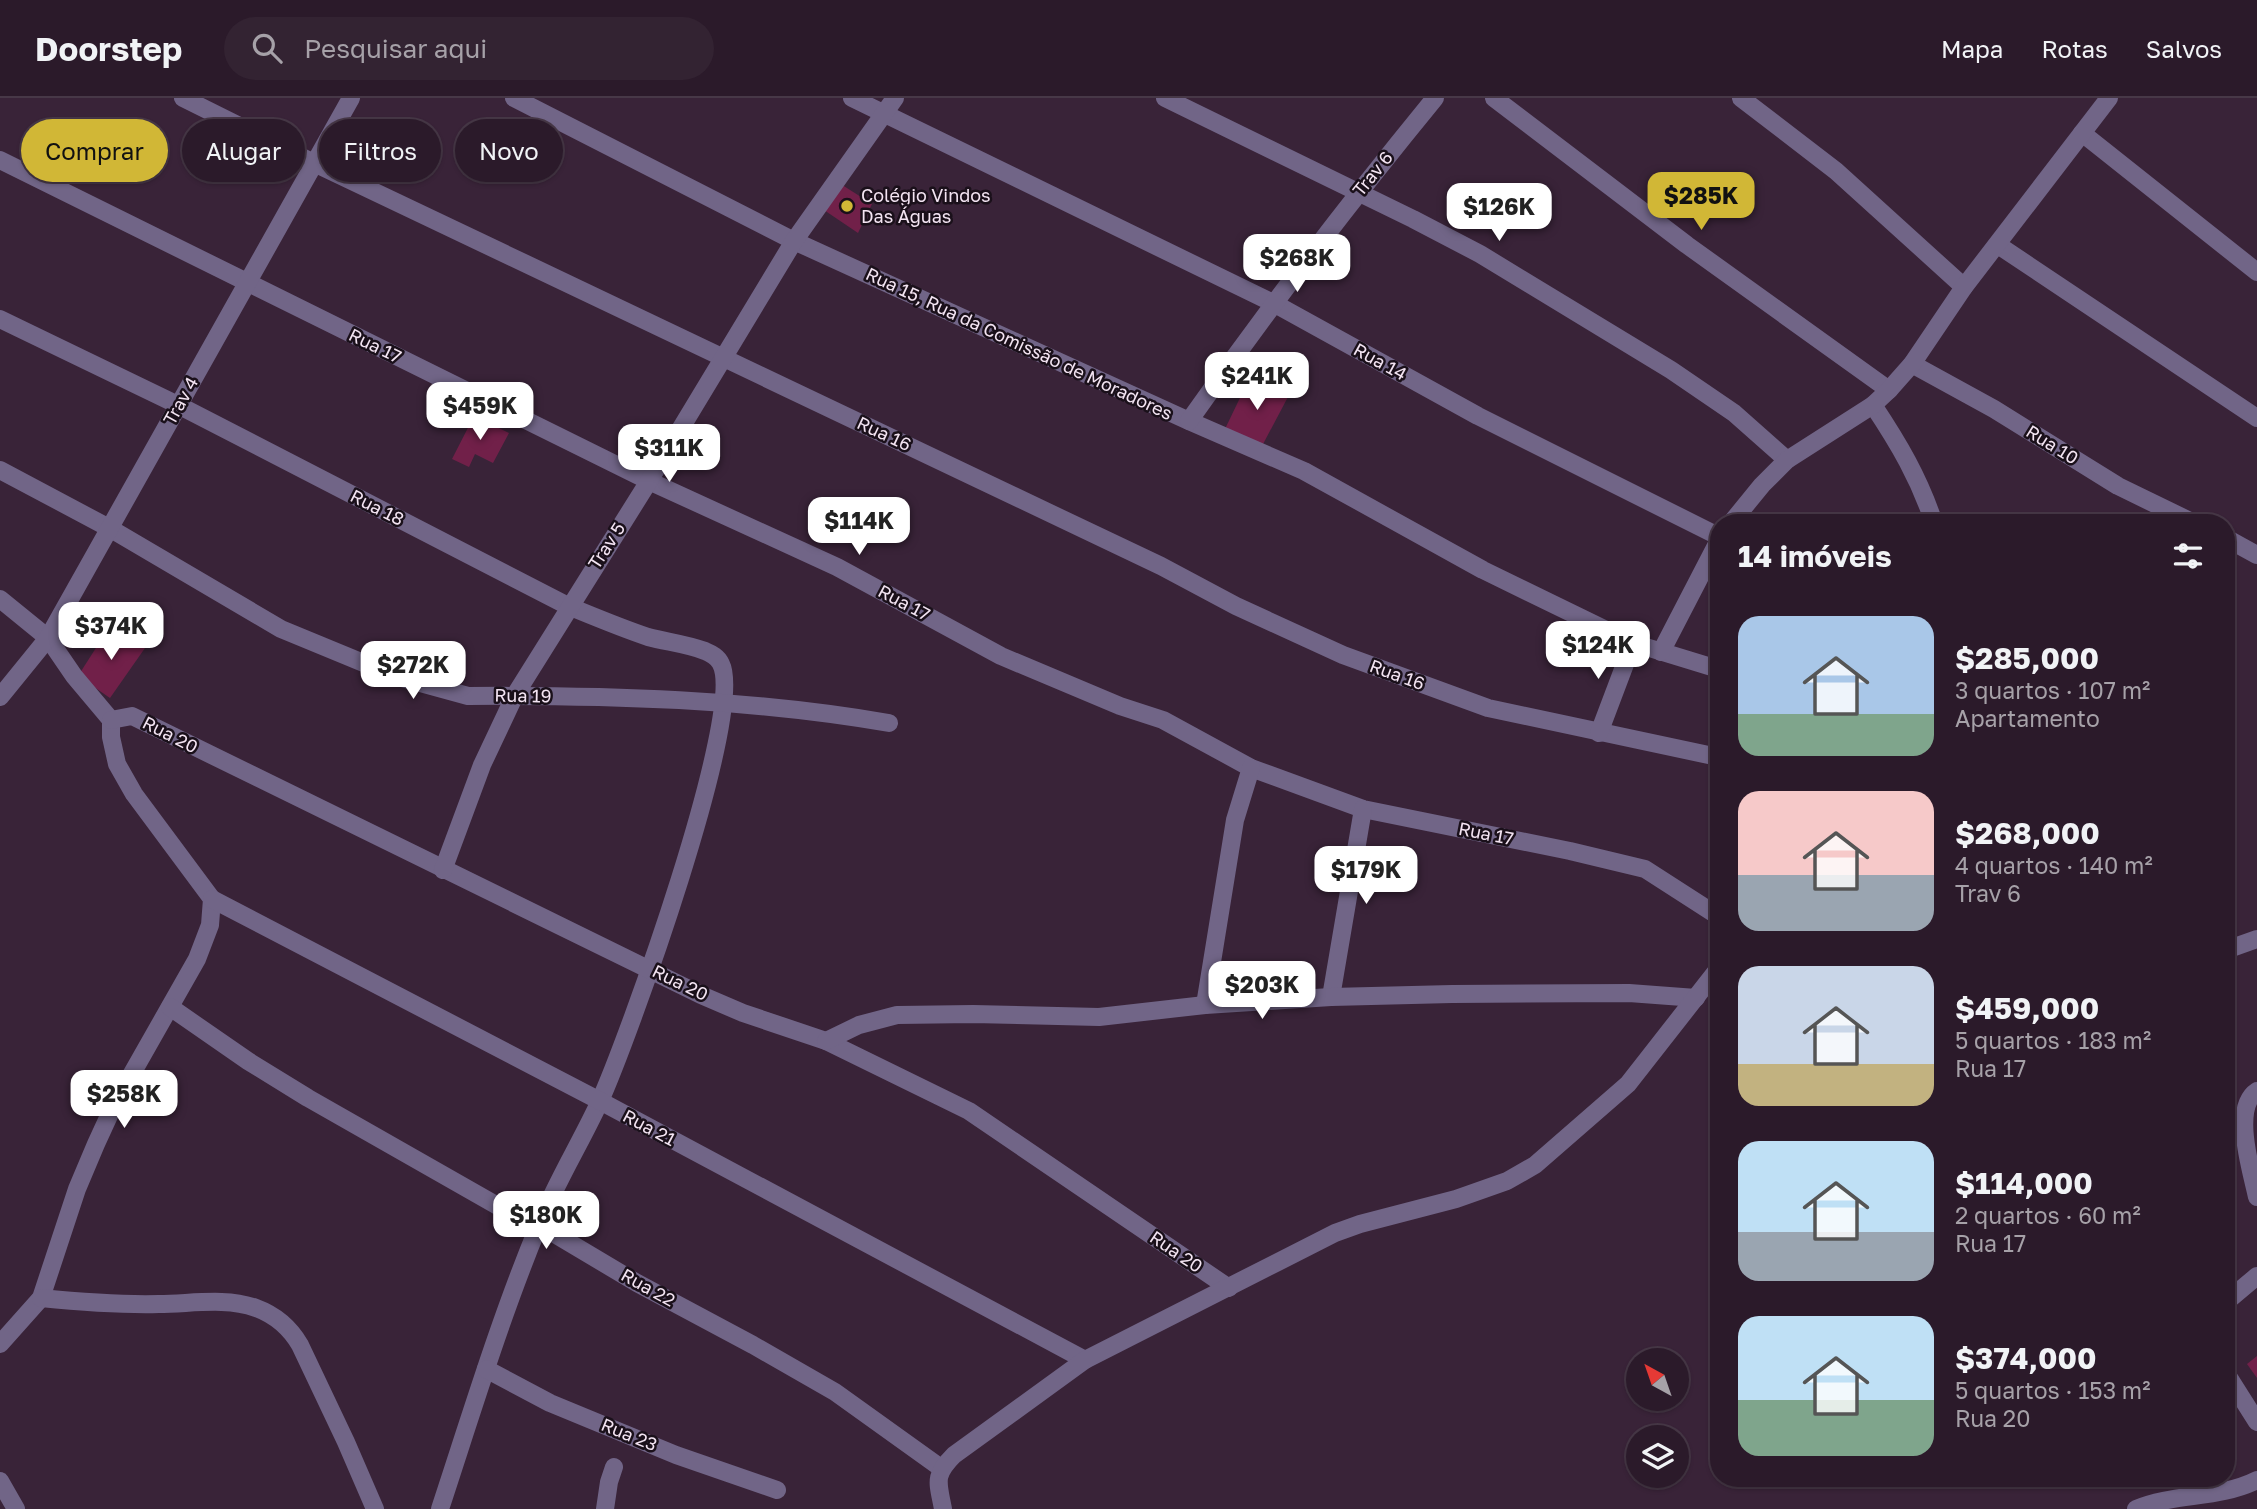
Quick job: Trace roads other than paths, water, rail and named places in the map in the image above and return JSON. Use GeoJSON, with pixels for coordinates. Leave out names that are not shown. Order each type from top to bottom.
{"type":"FeatureCollection","features":[{"type":"Feature","properties":{"kind":"street","name":"Rua 16"},"geometry":{"type":"LineString","coordinates":[[183,98],[316,164],[1161,566],[1236,606],[1343,656],[1489,708],[1710,755]]}},
{"type":"Feature","properties":{"kind":"street","name":"Trav 4"},"geometry":{"type":"LineString","coordinates":[[0,697],[48,638],[351,98]]}},
{"type":"Feature","properties":{"kind":"street","name":"Rua 15, Rua da Comissão de Moradores"},"geometry":{"type":"LineString","coordinates":[[514,98],[794,241],[1304,471],[1483,570],[1633,643],[1710,667]]}},
{"type":"Feature","properties":{"kind":"street","name":"Rua 14"},"geometry":{"type":"LineString","coordinates":[[852,98],[1273,303],[1478,416],[1710,532]]}},
{"type":"Feature","properties":{"kind":"street","name":"Trav 5"},"geometry":{"type":"LineString","coordinates":[[443,870],[482,765],[515,695],[568,606],[649,481],[794,241],[895,98]]}},
{"type":"Feature","properties":{"kind":"street"},"geometry":{"type":"LineString","coordinates":[[1165,98],[1480,254],[1671,370],[1734,413],[1787,460]]}},
{"type":"Feature","properties":{"kind":"street"},"geometry":{"type":"LineString","coordinates":[[1494,98],[1687,245],[1889,390]]}},
{"type":"Feature","properties":{"kind":"street"},"geometry":{"type":"LineString","coordinates":[[1741,98],[1836,171],[1964,287]]}},
{"type":"Feature","properties":{"kind":"street"},"geometry":{"type":"LineString","coordinates":[[1738,514],[1787,460],[1873,405],[1889,390],[1912,364],[1964,287],[2109,98]]}},
{"type":"Feature","properties":{"kind":"street","name":"Trav 6"},"geometry":{"type":"LineString","coordinates":[[1189,421],[1273,303],[1433,99]]}},
{"type":"Feature","properties":{"kind":"street"},"geometry":{"type":"LineString","coordinates":[[2082,133],[2257,272]]}},
{"type":"Feature","properties":{"kind":"street","name":"Rua 17"},"geometry":{"type":"LineString","coordinates":[[0,160],[649,481],[837,567],[1002,656],[1120,706],[1163,720],[1251,768],[1363,809],[1645,869],[1710,911]]}},
{"type":"Feature","properties":{"kind":"street"},"geometry":{"type":"LineString","coordinates":[[1998,245],[2257,418]]}},
{"type":"Feature","properties":{"kind":"street","name":"Rua 18"},"geometry":{"type":"LineString","coordinates":[[0,319],[178,405],[568,606],[630,631],[702,650],[713,655],[723,668],[724,705],[701,811],[651,969],[600,1101],[538,1224],[440,1509]]}},
{"type":"Feature","properties":{"kind":"street","name":"Rua 10"},"geometry":{"type":"LineString","coordinates":[[1912,364],[1994,409],[2118,486],[2176,514]]}},
{"type":"Feature","properties":{"kind":"street"},"geometry":{"type":"LineString","coordinates":[[1873,405],[1906,453],[1931,514]]}},
{"type":"Feature","properties":{"kind":"street","name":"Rua 19"},"geometry":{"type":"LineString","coordinates":[[0,470],[111,529],[281,629],[396,676],[441,690],[468,696],[660,699],[830,713],[889,723]]}},
{"type":"Feature","properties":{"kind":"street"},"geometry":{"type":"LineString","coordinates":[[2235,543],[2257,555]]}},
{"type":"Feature","properties":{"kind":"street"},"geometry":{"type":"LineString","coordinates":[[1661,652],[1710,557]]}},
{"type":"Feature","properties":{"kind":"street"},"geometry":{"type":"LineString","coordinates":[[0,599],[48,638],[74,676],[111,720],[111,737],[117,764],[134,794],[212,899],[210,925],[197,959],[113,1107],[96,1144],[77,1189],[41,1298],[0,1344]]}},
{"type":"Feature","properties":{"kind":"street"},"geometry":{"type":"LineString","coordinates":[[1599,733],[1633,643]]}},
{"type":"Feature","properties":{"kind":"street","name":"Rua 20"},"geometry":{"type":"LineString","coordinates":[[111,720],[132,716],[443,870],[743,1013],[826,1041],[969,1111],[1229,1288]]}},
{"type":"Feature","properties":{"kind":"street"},"geometry":{"type":"LineString","coordinates":[[1205,1005],[1235,820],[1251,768]]}},
{"type":"Feature","properties":{"kind":"street"},"geometry":{"type":"LineString","coordinates":[[1331,997],[1363,809]]}},
{"type":"Feature","properties":{"kind":"street","name":"Rua 21"},"geometry":{"type":"LineString","coordinates":[[212,899],[600,1101],[1085,1360]]}},
{"type":"Feature","properties":{"kind":"street"},"geometry":{"type":"LineString","coordinates":[[2235,947],[2257,939]]}},
{"type":"Feature","properties":{"kind":"street"},"geometry":{"type":"LineString","coordinates":[[943,1509],[939,1486],[941,1468],[954,1455],[1085,1360],[1335,1233],[1456,1199],[1507,1181],[1535,1165],[1628,1083],[1710,980]]}},
{"type":"Feature","properties":{"kind":"street"},"geometry":{"type":"LineString","coordinates":[[826,1041],[859,1025],[897,1016],[973,1014],[1100,1017],[1205,1005],[1331,997],[1662,993],[1696,998]]}},
{"type":"Feature","properties":{"kind":"street","name":"Rua 22"},"geometry":{"type":"LineString","coordinates":[[170,1007],[247,1061],[307,1098],[496,1205],[538,1224],[637,1283],[835,1392],[941,1468]]}},
{"type":"Feature","properties":{"kind":"street"},"geometry":{"type":"LineString","coordinates":[[2257,1091],[2252,1095],[2244,1116],[2246,1150],[2257,1197]]}},
{"type":"Feature","properties":{"kind":"street"},"geometry":{"type":"LineString","coordinates":[[2235,1294],[2257,1276]]}},
{"type":"Feature","properties":{"kind":"street"},"geometry":{"type":"LineString","coordinates":[[41,1298],[111,1304],[233,1303],[256,1308],[276,1319],[291,1330],[300,1345],[375,1509]]}},
{"type":"Feature","properties":{"kind":"street","name":"Rua 23"},"geometry":{"type":"LineString","coordinates":[[486,1369],[550,1403],[676,1455],[777,1490]]}},
{"type":"Feature","properties":{"kind":"street"},"geometry":{"type":"LineString","coordinates":[[2235,1387],[2257,1422]]}},
{"type":"Feature","properties":{"kind":"street"},"geometry":{"type":"LineString","coordinates":[[605,1509],[614,1467]]}},
{"type":"Feature","properties":{"kind":"street"},"geometry":{"type":"LineString","coordinates":[[2136,1509],[2155,1501],[2240,1488],[2257,1480]]}},
{"type":"Feature","properties":{"kind":"street"},"geometry":{"type":"LineString","coordinates":[[0,1481],[16,1509]]}},
{"type":"Feature","properties":{"kind":"place","name":"Colégio Vindos Das Águas"},"geometry":{"type":"Point","coordinates":[847,206]}}]}
